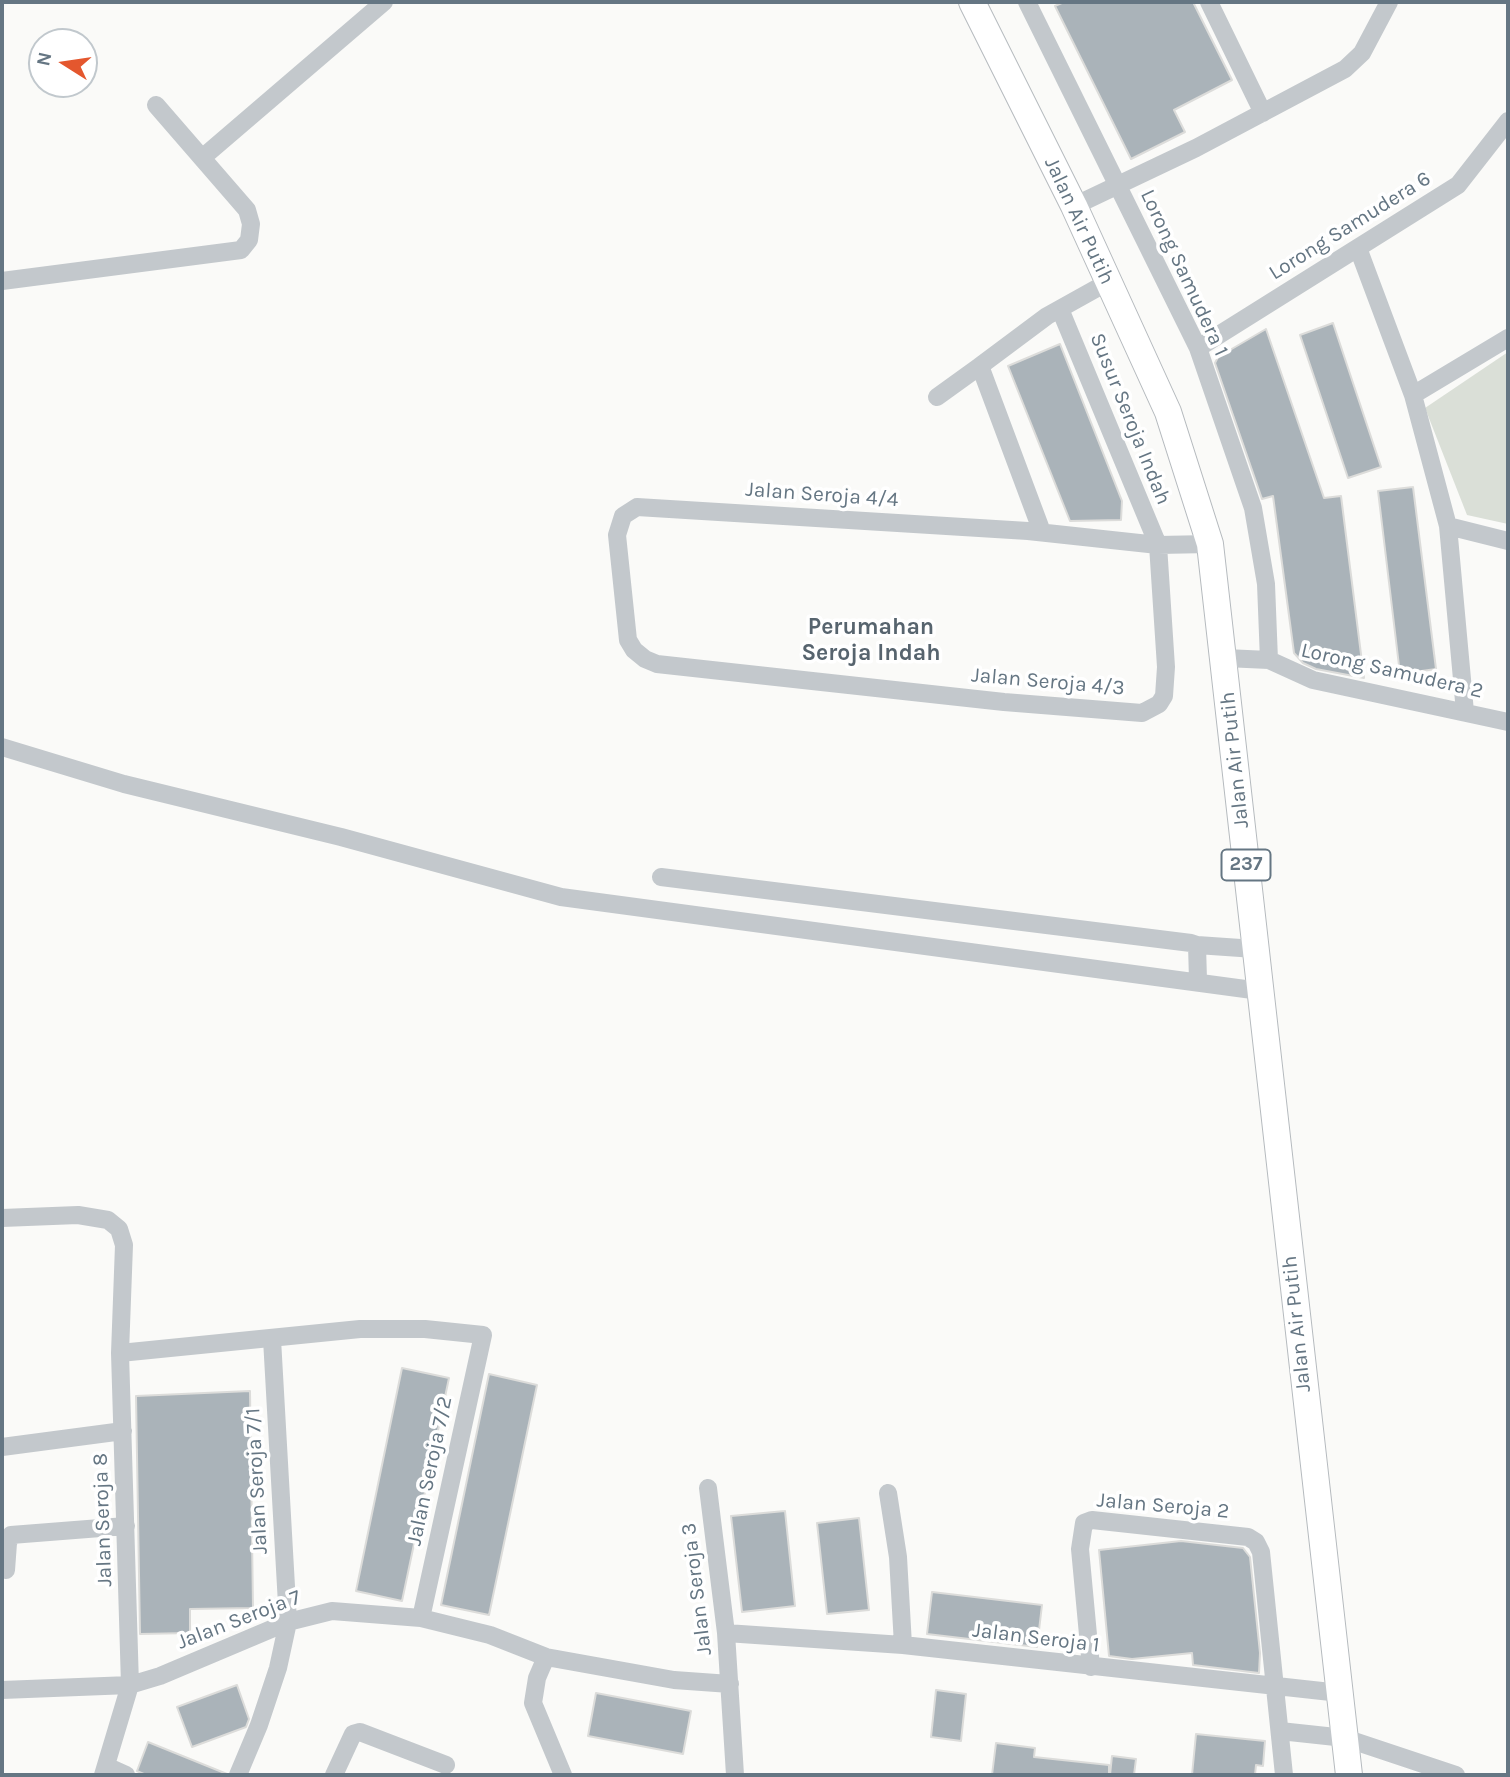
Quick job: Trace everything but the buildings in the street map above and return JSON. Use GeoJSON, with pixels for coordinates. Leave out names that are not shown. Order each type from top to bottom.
{"type":"FeatureCollection","features":[{"type":"Feature","properties":{"kind":"main road","name":"Jalan Air Putih"},"geometry":{"type":"LineString","coordinates":[[972,2],[1074,206],[1168,412],[1210,544],[1225,658],[1231,741],[1349,1775]]}},
{"type":"Feature","properties":{"kind":"street"},"geometry":{"type":"LineString","coordinates":[[202,159],[384,2]]}},
{"type":"Feature","properties":{"kind":"street","name":"Lorong Samudera 1"},"geometry":{"type":"LineString","coordinates":[[1027,2],[1198,348],[1253,508],[1266,584],[1269,660]]}},
{"type":"Feature","properties":{"kind":"street"},"geometry":{"type":"LineString","coordinates":[[1209,2],[1263,113]]}},
{"type":"Feature","properties":{"kind":"street"},"geometry":{"type":"LineString","coordinates":[[1074,206],[1263,113],[1345,69],[1362,53],[1389,2]]}},
{"type":"Feature","properties":{"kind":"street"},"geometry":{"type":"LineString","coordinates":[[2,281],[241,250],[249,240],[251,224],[247,209],[156,106]]}},
{"type":"Feature","properties":{"kind":"street","name":"Lorong Samudera 6"},"geometry":{"type":"LineString","coordinates":[[1198,348],[1458,185],[1508,121]]}},
{"type":"Feature","properties":{"kind":"street"},"geometry":{"type":"LineString","coordinates":[[1358,248],[1413,395],[1448,526],[1465,712]]}},
{"type":"Feature","properties":{"kind":"street"},"geometry":{"type":"LineString","coordinates":[[937,397],[1060,309],[1108,282]]}},
{"type":"Feature","properties":{"kind":"street","name":"Susur Seroja Indah"},"geometry":{"type":"LineString","coordinates":[[1060,309],[1157,545]]}},
{"type":"Feature","properties":{"kind":"street"},"geometry":{"type":"LineString","coordinates":[[1413,395],[1508,338]]}},
{"type":"Feature","properties":{"kind":"street"},"geometry":{"type":"LineString","coordinates":[[980,366],[1042,532]]}},
{"type":"Feature","properties":{"kind":"street","name":"Jalan Seroja 4/4"},"geometry":{"type":"LineString","coordinates":[[635,650],[628,640],[617,535],[623,516],[637,507],[1042,532],[1157,545],[1210,544]]}},
{"type":"Feature","properties":{"kind":"street"},"geometry":{"type":"LineString","coordinates":[[1448,526],[1508,541]]}},
{"type":"Feature","properties":{"kind":"street","name":"Jalan Seroja 4/3"},"geometry":{"type":"LineString","coordinates":[[635,650],[645,659],[657,664],[1142,713],[1158,704],[1164,696],[1165,643],[1157,545]]}},
{"type":"Feature","properties":{"kind":"street","name":"Lorong Samudera 2"},"geometry":{"type":"LineString","coordinates":[[1225,658],[1269,660],[1313,680],[1508,722]]}},
{"type":"Feature","properties":{"kind":"street"},"geometry":{"type":"LineString","coordinates":[[2,747],[124,784],[341,837],[561,897],[1198,980],[1260,991]]}},
{"type":"Feature","properties":{"kind":"street"},"geometry":{"type":"LineString","coordinates":[[662,877],[1255,950]]}},
{"type":"Feature","properties":{"kind":"street"},"geometry":{"type":"LineString","coordinates":[[1198,945],[1198,980]]}},
{"type":"Feature","properties":{"kind":"street","name":"Jalan Seroja 8"},"geometry":{"type":"LineString","coordinates":[[2,1219],[78,1215],[108,1220],[119,1229],[124,1245],[120,1353],[130,1685],[104,1770]]}},
{"type":"Feature","properties":{"kind":"street","name":"Jalan Seroja 7/2"},"geometry":{"type":"LineString","coordinates":[[272,1339],[400,1328],[483,1335],[422,1618]]}},
{"type":"Feature","properties":{"kind":"street"},"geometry":{"type":"LineString","coordinates":[[120,1353],[272,1339]]}},
{"type":"Feature","properties":{"kind":"street","name":"Jalan Seroja 7/1"},"geometry":{"type":"LineString","coordinates":[[238,1775],[259,1725],[278,1668],[288,1622],[272,1339]]}},
{"type":"Feature","properties":{"kind":"street"},"geometry":{"type":"LineString","coordinates":[[2,1447],[123,1431]]}},
{"type":"Feature","properties":{"kind":"street","name":"Jalan Seroja 3"},"geometry":{"type":"LineString","coordinates":[[708,1488],[726,1633],[735,1775]]}},
{"type":"Feature","properties":{"kind":"street"},"geometry":{"type":"LineString","coordinates":[[888,1493],[898,1558],[903,1645]]}},
{"type":"Feature","properties":{"kind":"street","name":"Jalan Seroja 2"},"geometry":{"type":"LineString","coordinates":[[1091,1667],[1080,1549],[1084,1523],[1092,1520],[1248,1537],[1256,1542],[1261,1552],[1275,1686]]}},
{"type":"Feature","properties":{"kind":"street"},"geometry":{"type":"LineString","coordinates":[[6,1570],[11,1535],[126,1526]]}},
{"type":"Feature","properties":{"kind":"street","name":"Jalan Seroja 7"},"geometry":{"type":"LineString","coordinates":[[2,1690],[130,1685],[160,1676],[288,1622],[332,1611],[422,1618],[490,1635],[546,1657],[674,1680],[730,1684]]}},
{"type":"Feature","properties":{"kind":"street","name":"Jalan Seroja 1"},"geometry":{"type":"LineString","coordinates":[[726,1633],[774,1634],[903,1645],[1340,1693]]}},
{"type":"Feature","properties":{"kind":"street"},"geometry":{"type":"LineString","coordinates":[[546,1657],[537,1678],[533,1703],[563,1775]]}},
{"type":"Feature","properties":{"kind":"street"},"geometry":{"type":"LineString","coordinates":[[1275,1686],[1284,1775]]}},
{"type":"Feature","properties":{"kind":"street"},"geometry":{"type":"LineString","coordinates":[[1280,1731],[1345,1738],[1456,1775]]}},
{"type":"Feature","properties":{"kind":"street"},"geometry":{"type":"LineString","coordinates":[[334,1775],[353,1734],[360,1732],[446,1765]]}},
{"type":"Feature","properties":{"kind":"street"},"geometry":{"type":"LineString","coordinates":[[104,1770],[126,1775]]}},
{"type":"Feature","properties":{"kind":"shaded area"},"geometry":{"type":"Polygon","coordinates":[[[1508,352],[1508,524],[1467,515],[1425,408],[1508,352]]]}},
{"type":"Feature","properties":{"kind":"district","name":"Perumahan Seroja Indah"},"geometry":{"type":"Point","coordinates":[871,640]}}]}
